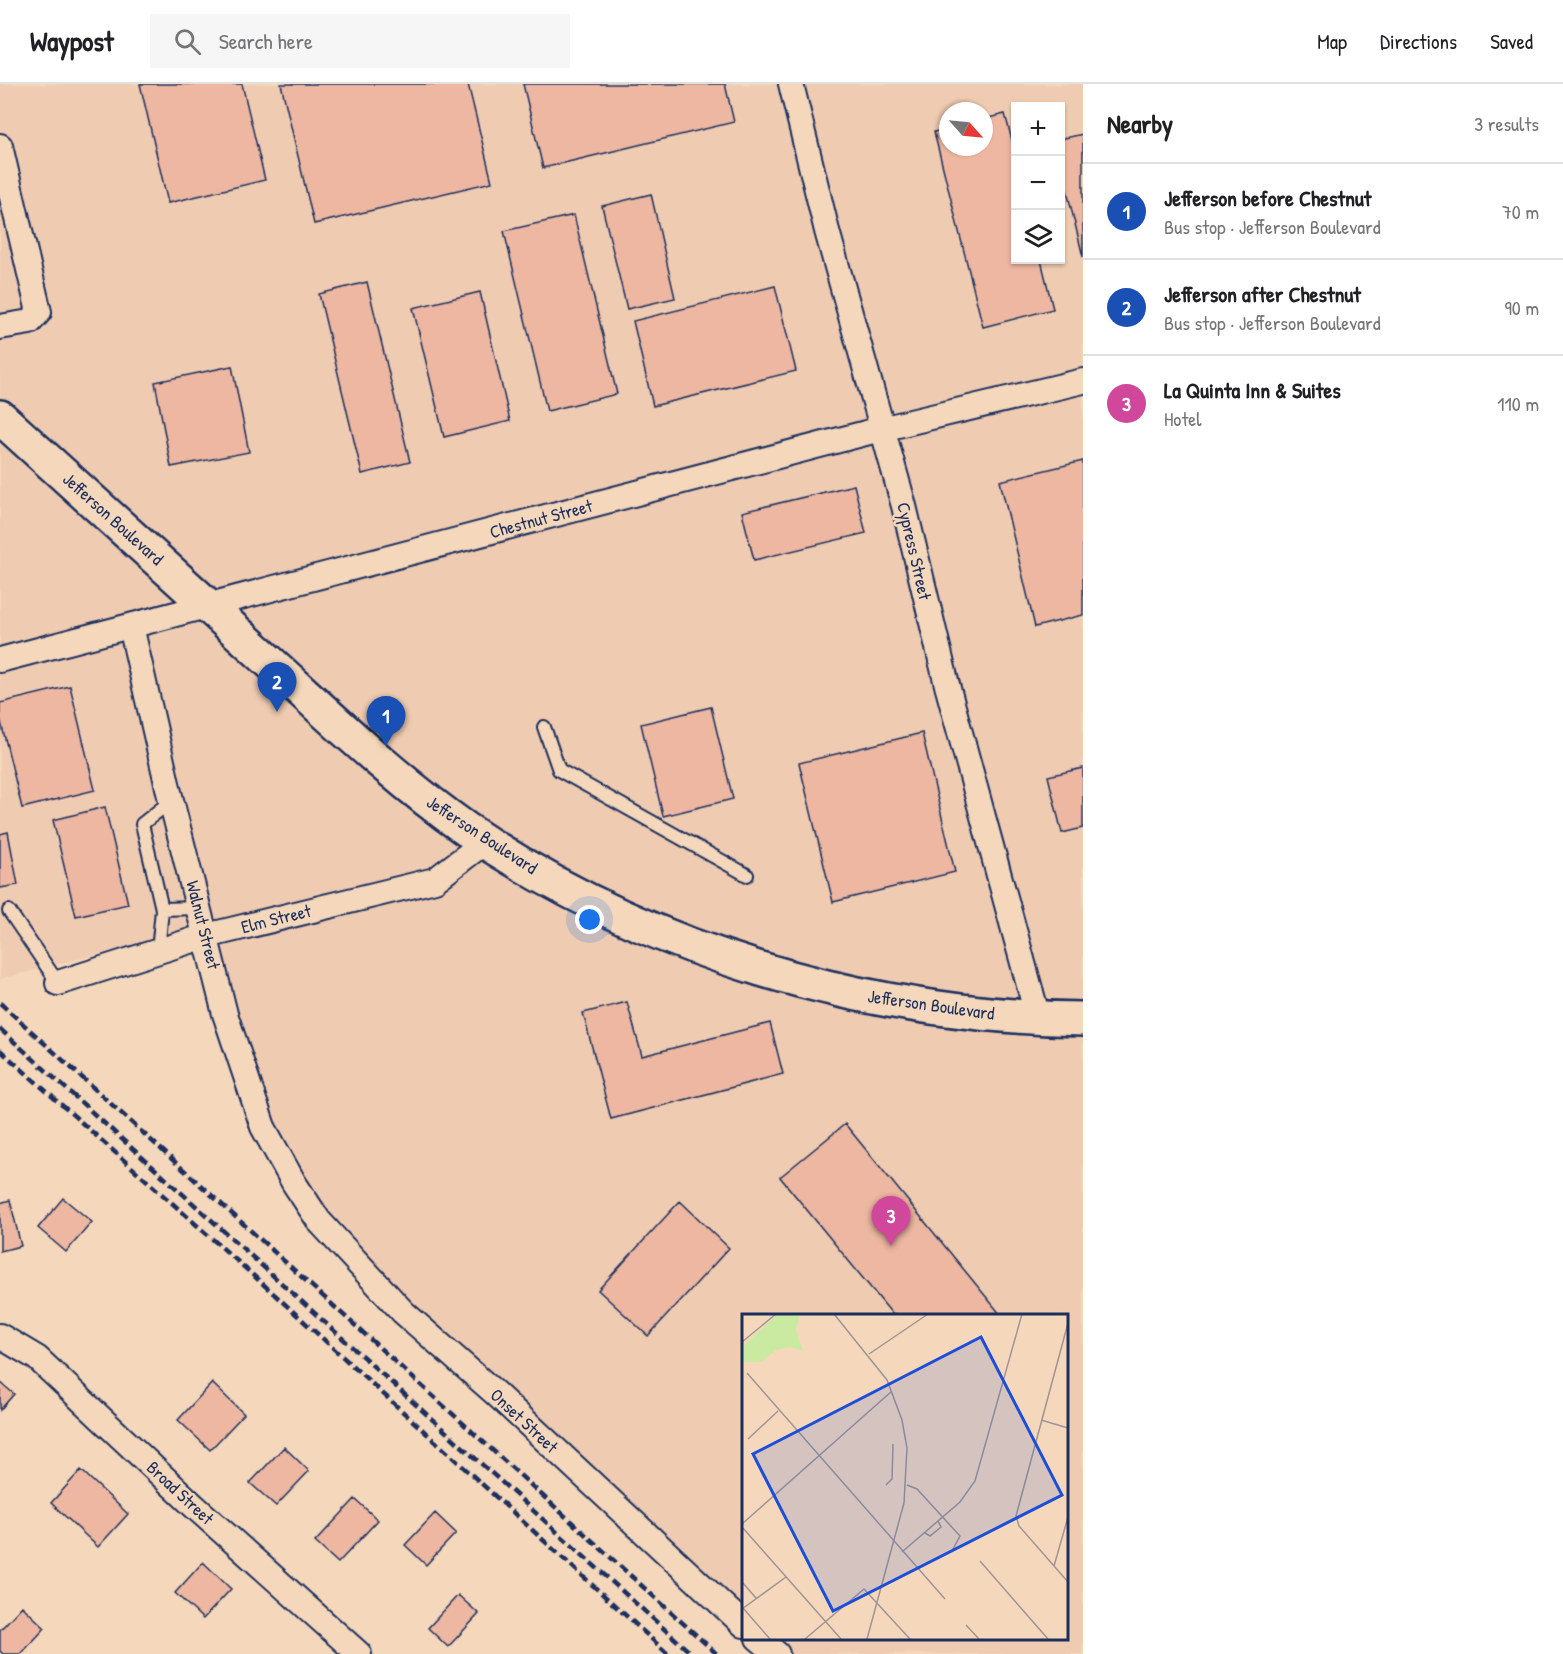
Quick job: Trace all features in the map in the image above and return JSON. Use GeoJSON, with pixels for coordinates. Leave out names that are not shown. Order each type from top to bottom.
{"type":"FeatureCollection","features":[{"type":"Feature","properties":{"kind":"main road","name":"Jefferson Boulevard"},"geometry":{"type":"LineString","coordinates":[[0,417],[378,759],[435,806],[486,841],[564,887],[688,943],[771,973],[854,994],[937,1008],[1038,1018],[1083,1019]]}},
{"type":"Feature","properties":{"kind":"street","name":"Cypress Street"},"geometry":{"type":"LineString","coordinates":[[791,84],[827,231],[904,506],[947,685],[1038,1018]]}},
{"type":"Feature","properties":{"kind":"street"},"geometry":{"type":"LineString","coordinates":[[0,146],[39,312],[30,322],[0,327]]}},
{"type":"Feature","properties":{"kind":"street","name":"Chestnut Street"},"geometry":{"type":"LineString","coordinates":[[0,660],[881,429],[1083,381]]}},
{"type":"Feature","properties":{"kind":"street","name":"Walnut Street"},"geometry":{"type":"LineString","coordinates":[[131,626],[171,801],[225,1014],[263,1127],[294,1183],[313,1209]]}},
{"type":"Feature","properties":{"kind":"street","name":"Elm Street"},"geometry":{"type":"LineString","coordinates":[[58,983],[206,936],[435,880],[486,841]]}},
{"type":"Feature","properties":{"kind":"street","name":"Onset Street"},"geometry":{"type":"LineString","coordinates":[[313,1209],[325,1228],[403,1312],[495,1393],[742,1623]]}},
{"type":"Feature","properties":{"kind":"street","name":"Broad Street"},"geometry":{"type":"LineString","coordinates":[[0,1336],[37,1358],[194,1506],[358,1654]]}},
{"type":"Feature","properties":{"kind":"street"},"geometry":{"type":"LineString","coordinates":[[759,1639],[777,1654]]}},
{"type":"Feature","properties":{"kind":"lane"},"geometry":{"type":"LineString","coordinates":[[544,727],[559,770],[747,875]]}},
{"type":"Feature","properties":{"kind":"lane"},"geometry":{"type":"LineString","coordinates":[[158,952],[162,909],[142,824],[171,801]]}},
{"type":"Feature","properties":{"kind":"lane"},"geometry":{"type":"LineString","coordinates":[[162,909],[198,908]]}},
{"type":"Feature","properties":{"kind":"lane"},"geometry":{"type":"LineString","coordinates":[[9,911],[58,983]]}},
{"type":"Feature","properties":{"kind":"shaded area"},"geometry":{"type":"Polygon","coordinates":[[[0,84],[1083,84],[1083,1654],[777,1654],[760,1639],[1068,1639],[1068,1314],[742,1314],[742,1622],[309,1207],[192,930],[0,979],[0,84]]]}},
{"type":"Feature","properties":{"kind":"building"},"geometry":{"type":"Polygon","coordinates":[[[140,84],[242,84],[265,180],[168,203],[140,84]]]}},
{"type":"Feature","properties":{"kind":"building"},"geometry":{"type":"Polygon","coordinates":[[[281,84],[468,84],[492,182],[314,224],[281,84]]]}},
{"type":"Feature","properties":{"kind":"building"},"geometry":{"type":"Polygon","coordinates":[[[523,84],[725,84],[734,122],[543,168],[523,84]]]}},
{"type":"Feature","properties":{"kind":"building"},"geometry":{"type":"Polygon","coordinates":[[[1005,114],[1011,136],[1011,264],[1042,264],[1053,309],[983,327],[940,156],[993,156],[993,117],[1005,114]]]}},
{"type":"Feature","properties":{"kind":"building"},"geometry":{"type":"Polygon","coordinates":[[[939,131],[939,152],[934,132],[939,131]]]}},
{"type":"Feature","properties":{"kind":"building"},"geometry":{"type":"Polygon","coordinates":[[[1083,134],[1083,257],[1065,183],[1065,138],[1083,134]]]}},
{"type":"Feature","properties":{"kind":"building"},"geometry":{"type":"Polygon","coordinates":[[[651,194],[675,298],[627,309],[602,206],[651,194]]]}},
{"type":"Feature","properties":{"kind":"building"},"geometry":{"type":"Polygon","coordinates":[[[574,215],[617,394],[547,411],[504,231],[574,215]]]}},
{"type":"Feature","properties":{"kind":"building"},"geometry":{"type":"Polygon","coordinates":[[[367,282],[410,462],[362,474],[319,294],[367,282]]]}},
{"type":"Feature","properties":{"kind":"building"},"geometry":{"type":"Polygon","coordinates":[[[775,286],[796,371],[653,406],[633,321],[775,286]]]}},
{"type":"Feature","properties":{"kind":"building"},"geometry":{"type":"Polygon","coordinates":[[[480,292],[510,421],[444,437],[413,308],[480,292]]]}},
{"type":"Feature","properties":{"kind":"building"},"geometry":{"type":"Polygon","coordinates":[[[232,366],[249,452],[171,467],[155,382],[232,366]]]}},
{"type":"Feature","properties":{"kind":"building"},"geometry":{"type":"Polygon","coordinates":[[[1083,461],[1083,615],[1035,627],[1000,481],[1083,461]]]}},
{"type":"Feature","properties":{"kind":"building"},"geometry":{"type":"Polygon","coordinates":[[[854,485],[866,533],[754,560],[742,512],[854,485]]]}},
{"type":"Feature","properties":{"kind":"building"},"geometry":{"type":"Polygon","coordinates":[[[70,686],[95,790],[22,808],[0,718],[0,703],[70,686]]]}},
{"type":"Feature","properties":{"kind":"building"},"geometry":{"type":"Polygon","coordinates":[[[711,707],[733,799],[663,816],[641,724],[711,707]]]}},
{"type":"Feature","properties":{"kind":"building"},"geometry":{"type":"Polygon","coordinates":[[[922,733],[955,872],[833,902],[799,763],[922,733]]]}},
{"type":"Feature","properties":{"kind":"building"},"geometry":{"type":"Polygon","coordinates":[[[1083,768],[1083,828],[1062,833],[1048,776],[1083,768]]]}},
{"type":"Feature","properties":{"kind":"building"},"geometry":{"type":"Polygon","coordinates":[[[105,807],[128,904],[76,916],[53,820],[105,807]]]}},
{"type":"Feature","properties":{"kind":"building"},"geometry":{"type":"Polygon","coordinates":[[[8,832],[18,885],[0,888],[0,834],[8,832]]]}},
{"type":"Feature","properties":{"kind":"building"},"geometry":{"type":"Polygon","coordinates":[[[627,1002],[642,1056],[770,1023],[783,1074],[611,1119],[583,1013],[627,1002]]]}},
{"type":"Feature","properties":{"kind":"building"},"geometry":{"type":"Polygon","coordinates":[[[845,1124],[1000,1314],[892,1314],[780,1177],[845,1124]]]}},
{"type":"Feature","properties":{"kind":"building"},"geometry":{"type":"Polygon","coordinates":[[[63,1198],[92,1222],[66,1252],[38,1228],[63,1198]]]}},
{"type":"Feature","properties":{"kind":"building"},"geometry":{"type":"Polygon","coordinates":[[[10,1200],[21,1246],[0,1251],[0,1203],[10,1200]]]}},
{"type":"Feature","properties":{"kind":"building"},"geometry":{"type":"Polygon","coordinates":[[[680,1201],[729,1248],[648,1336],[598,1290],[680,1201]]]}},
{"type":"Feature","properties":{"kind":"building"},"geometry":{"type":"Polygon","coordinates":[[[0,1382],[14,1394],[0,1410],[0,1382]]]}},
{"type":"Feature","properties":{"kind":"building"},"geometry":{"type":"Polygon","coordinates":[[[212,1383],[244,1414],[210,1450],[178,1420],[212,1383]]]}},
{"type":"Feature","properties":{"kind":"building"},"geometry":{"type":"Polygon","coordinates":[[[284,1447],[309,1471],[276,1506],[250,1483],[284,1447]]]}},
{"type":"Feature","properties":{"kind":"building"},"geometry":{"type":"Polygon","coordinates":[[[81,1470],[128,1514],[98,1547],[51,1503],[81,1470]]]}},
{"type":"Feature","properties":{"kind":"building"},"geometry":{"type":"Polygon","coordinates":[[[355,1499],[378,1520],[338,1563],[315,1542],[355,1499]]]}},
{"type":"Feature","properties":{"kind":"building"},"geometry":{"type":"Polygon","coordinates":[[[435,1513],[456,1533],[426,1565],[405,1545],[435,1513]]]}},
{"type":"Feature","properties":{"kind":"building"},"geometry":{"type":"Polygon","coordinates":[[[203,1562],[231,1589],[203,1619],[175,1593],[203,1562]]]}},
{"type":"Feature","properties":{"kind":"building"},"geometry":{"type":"Polygon","coordinates":[[[458,1595],[479,1614],[448,1647],[428,1628],[458,1595]]]}},
{"type":"Feature","properties":{"kind":"building"},"geometry":{"type":"Polygon","coordinates":[[[22,1606],[45,1628],[21,1654],[3,1654],[0,1651],[0,1630],[22,1606]]]}},
{"type":"Feature","properties":{"kind":"railway"},"geometry":{"type":"LineString","coordinates":[[0,1003],[717,1654]]}},
{"type":"Feature","properties":{"kind":"railway"},"geometry":{"type":"LineString","coordinates":[[0,1029],[692,1654]]}},
{"type":"Feature","properties":{"kind":"railway"},"geometry":{"type":"LineString","coordinates":[[0,1050],[263,1284],[668,1654]]}},
{"type":"Feature","properties":{"kind":"place","name":"Jefferson after Chestnut"},"geometry":{"type":"Point","coordinates":[277,712]}},
{"type":"Feature","properties":{"kind":"place","name":"Jefferson before Chestnut"},"geometry":{"type":"Point","coordinates":[386,746]}},
{"type":"Feature","properties":{"kind":"place","name":"La Quinta Inn & Suites"},"geometry":{"type":"Point","coordinates":[891,1246]}}]}
